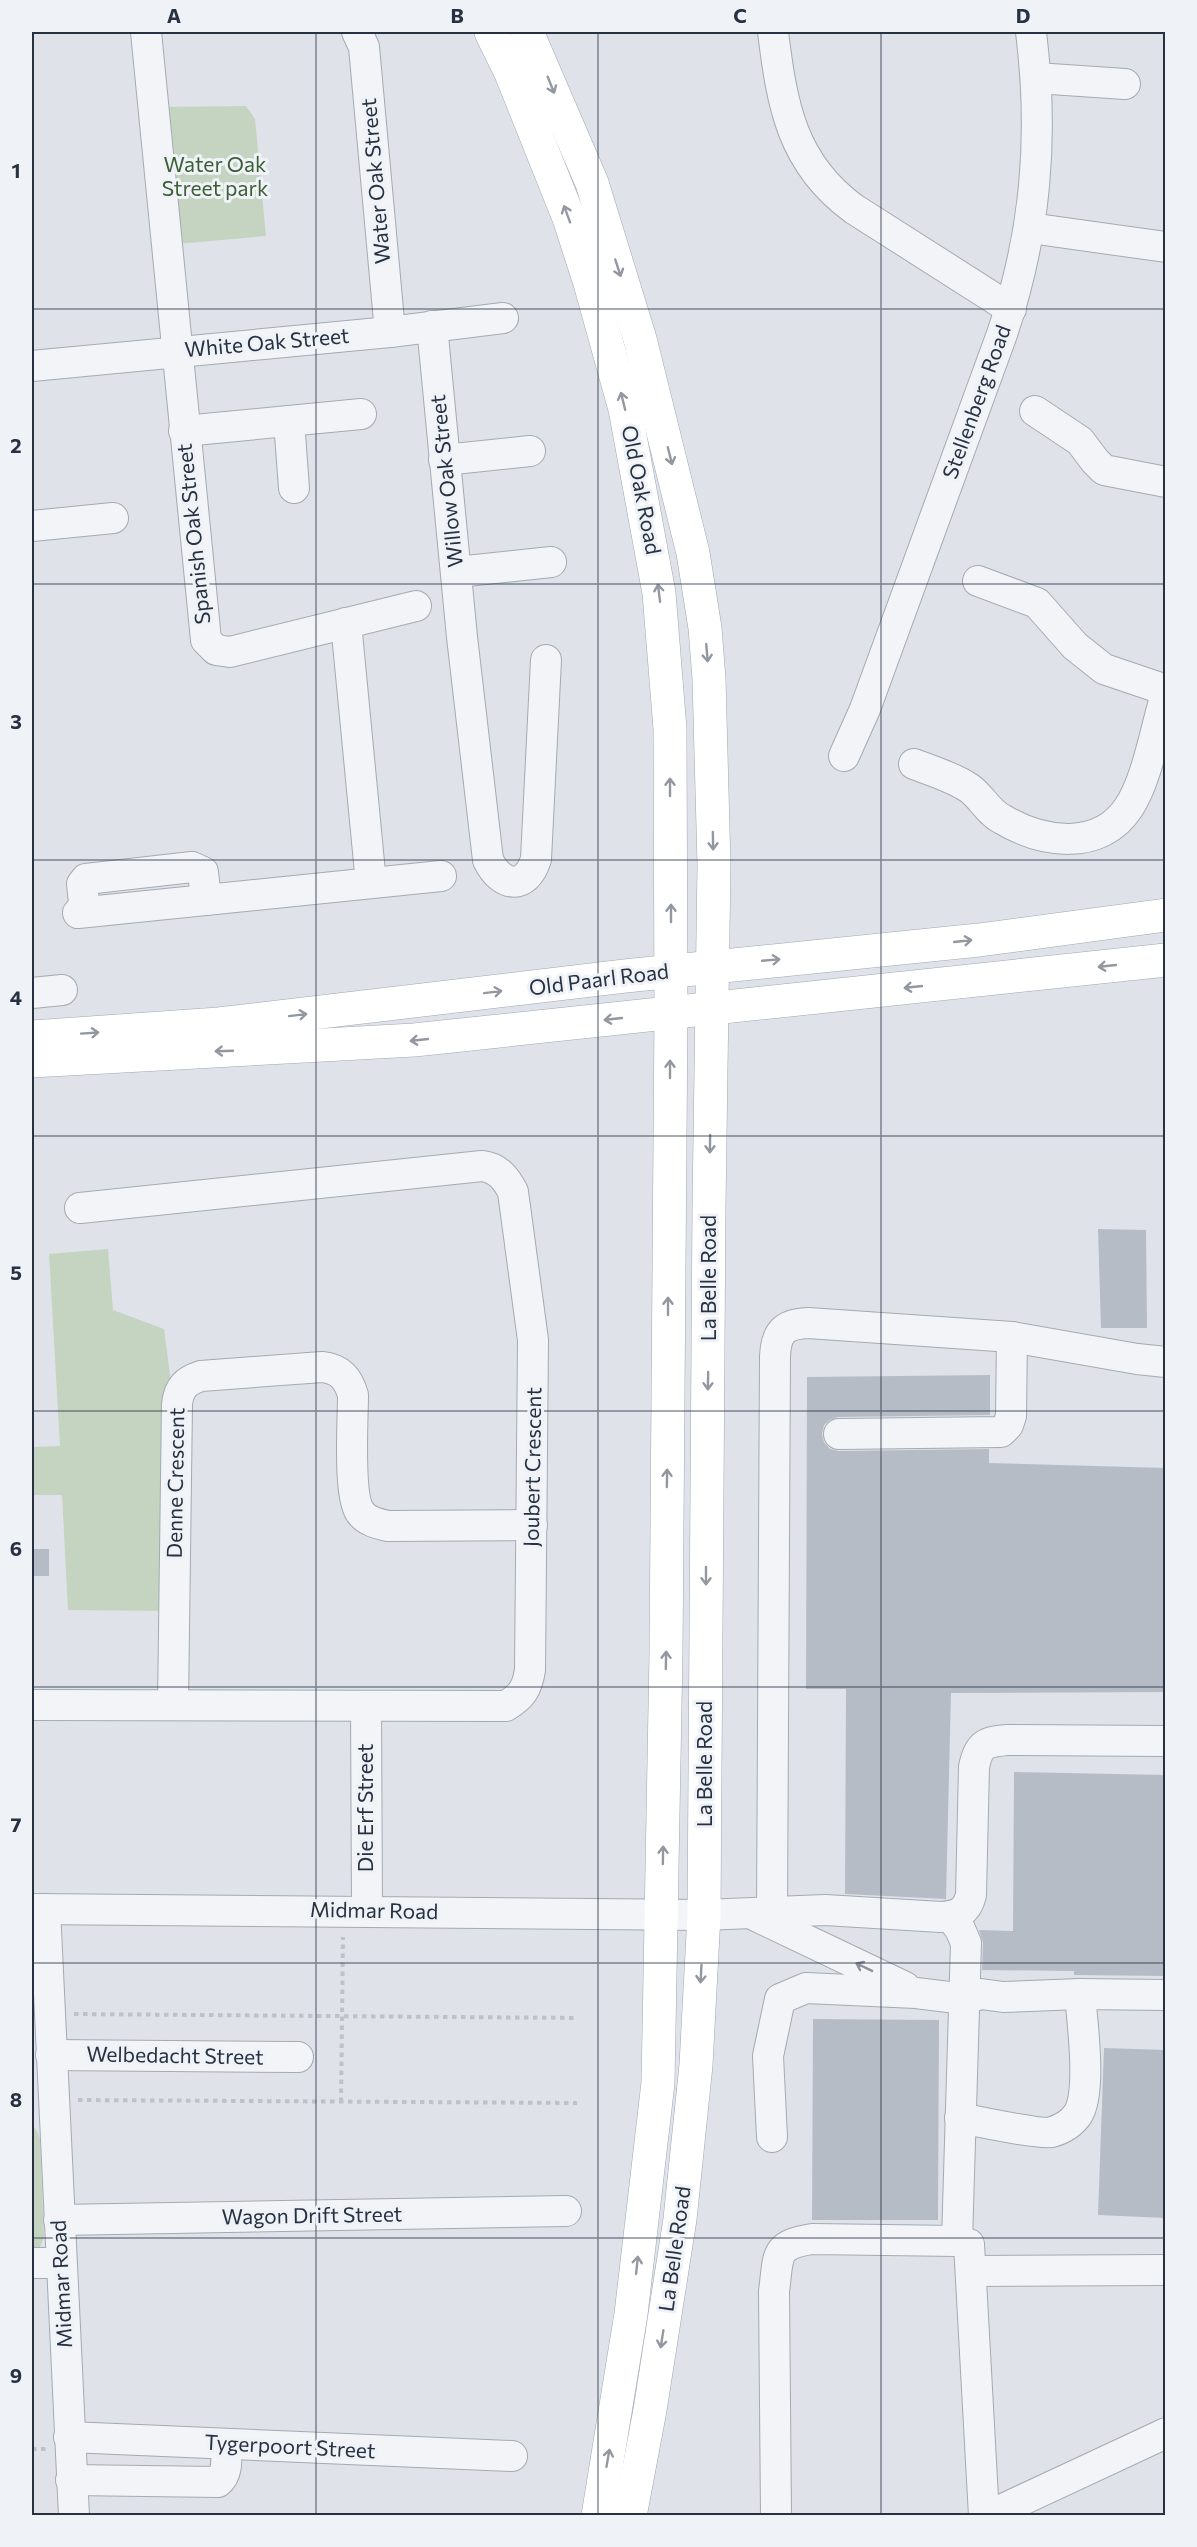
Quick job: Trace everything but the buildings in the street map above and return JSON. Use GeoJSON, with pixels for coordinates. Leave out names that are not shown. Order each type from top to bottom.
{"type":"FeatureCollection","features":[{"type":"Feature","properties":{"kind":"main road","name":"Old Oak Road"},"geometry":{"type":"LineString","coordinates":[[491,32],[511,73],[569,218],[614,366],[637,465],[659,593],[666,660],[670,729],[671,1012]]}},
{"type":"Feature","properties":{"kind":"main road","name":"Old Oak Road"},"geometry":{"type":"LineString","coordinates":[[527,32],[592,183],[640,339],[693,553],[705,628],[709,679],[714,865],[713,1008]]}},
{"type":"Feature","properties":{"kind":"main road","name":"Old Paarl Road"},"geometry":{"type":"LineString","coordinates":[[32,1037],[219,1024],[671,971],[979,940],[1166,915]]}},
{"type":"Feature","properties":{"kind":"main road","name":"Old Paarl Road"},"geometry":{"type":"LineString","coordinates":[[32,1061],[414,1040],[1166,960]]}},
{"type":"Feature","properties":{"kind":"main road","name":"La Belle Road"},"geometry":{"type":"LineString","coordinates":[[630,2516],[650,2410],[680,2218],[696,2065],[704,1915],[709,1206],[713,1008]]}},
{"type":"Feature","properties":{"kind":"main road","name":"La Belle Road"},"geometry":{"type":"LineString","coordinates":[[598,2516],[632,2314],[658,2084],[663,1914],[671,1012]]}},
{"type":"Feature","properties":{"kind":"main road"},"geometry":{"type":"LineString","coordinates":[[663,1914],[679,1899],[686,1886],[686,1811],[697,1758],[705,1735]]}},
{"type":"Feature","properties":{"kind":"main road"},"geometry":{"type":"LineString","coordinates":[[658,2084],[669,2063],[674,2042],[683,1948],[704,1915]]}},
{"type":"Feature","properties":{"kind":"street"},"geometry":{"type":"LineString","coordinates":[[146,32],[176,352]]}},
{"type":"Feature","properties":{"kind":"street","name":"Water Oak Street"},"geometry":{"type":"LineString","coordinates":[[357,32],[363,47],[390,332]]}},
{"type":"Feature","properties":{"kind":"street"},"geometry":{"type":"LineString","coordinates":[[773,32],[786,115],[811,164],[832,191],[864,216],[1011,309]]}},
{"type":"Feature","properties":{"kind":"street","name":"Stellenberg Road"},"geometry":{"type":"LineString","coordinates":[[844,756],[865,709],[1011,309],[1030,228],[1038,142],[1036,78],[1031,32]]}},
{"type":"Feature","properties":{"kind":"street"},"geometry":{"type":"LineString","coordinates":[[1036,78],[1125,84]]}},
{"type":"Feature","properties":{"kind":"street"},"geometry":{"type":"LineString","coordinates":[[1030,228],[1166,247]]}},
{"type":"Feature","properties":{"kind":"street","name":"White Oak Street"},"geometry":{"type":"LineString","coordinates":[[32,366],[390,332],[503,318]]}},
{"type":"Feature","properties":{"kind":"street","name":"Willow Oak Street"},"geometry":{"type":"LineString","coordinates":[[432,326],[462,637],[488,860],[494,873],[502,880],[513,882],[527,877],[533,871],[536,859],[546,660]]}},
{"type":"Feature","properties":{"kind":"street","name":"Spanish Oak Street"},"geometry":{"type":"LineString","coordinates":[[176,352],[204,634],[210,645],[222,652],[230,652],[416,606]]}},
{"type":"Feature","properties":{"kind":"street"},"geometry":{"type":"LineString","coordinates":[[1035,411],[1076,437],[1104,470],[1166,482]]}},
{"type":"Feature","properties":{"kind":"street"},"geometry":{"type":"LineString","coordinates":[[184,431],[361,414]]}},
{"type":"Feature","properties":{"kind":"street"},"geometry":{"type":"LineString","coordinates":[[289,421],[294,488]]}},
{"type":"Feature","properties":{"kind":"street"},"geometry":{"type":"LineString","coordinates":[[444,460],[530,451]]}},
{"type":"Feature","properties":{"kind":"street"},"geometry":{"type":"LineString","coordinates":[[32,526],[113,518]]}},
{"type":"Feature","properties":{"kind":"street"},"geometry":{"type":"LineString","coordinates":[[457,572],[551,562]]}},
{"type":"Feature","properties":{"kind":"street"},"geometry":{"type":"LineString","coordinates":[[914,764],[971,789],[996,816],[1017,827],[1053,839],[1089,837],[1115,823],[1132,802],[1140,782],[1166,692],[1104,669],[1075,646],[1036,603],[978,581]]}},
{"type":"Feature","properties":{"kind":"street"},"geometry":{"type":"LineString","coordinates":[[346,623],[371,883]]}},
{"type":"Feature","properties":{"kind":"street"},"geometry":{"type":"LineString","coordinates":[[81,913],[441,876]]}},
{"type":"Feature","properties":{"kind":"street"},"geometry":{"type":"LineString","coordinates":[[32,993],[62,990]]}},
{"type":"Feature","properties":{"kind":"street","name":"Joubert Crescent"},"geometry":{"type":"LineString","coordinates":[[32,1705],[506,1706],[519,1698],[528,1684],[530,1670],[534,1367],[531,1314],[513,1192],[503,1176],[495,1170],[482,1166],[80,1208]]}},
{"type":"Feature","properties":{"kind":"street"},"geometry":{"type":"LineString","coordinates":[[916,1993],[763,1914],[776,1341],[780,1334],[790,1326],[808,1323],[1012,1337],[1166,1362]]}},
{"type":"Feature","properties":{"kind":"street"},"geometry":{"type":"LineString","coordinates":[[839,1434],[1001,1432],[1008,1425],[1011,1416],[1012,1337]]}},
{"type":"Feature","properties":{"kind":"street","name":"Denne Crescent"},"geometry":{"type":"LineString","coordinates":[[173,1705],[177,1404],[182,1386],[190,1380],[223,1375],[333,1368],[344,1375],[353,1395],[354,1500],[363,1516],[373,1522],[388,1526],[532,1526]]}},
{"type":"Feature","properties":{"kind":"street","name":"Die Erf Street"},"geometry":{"type":"LineString","coordinates":[[355,1911],[366,1706]]}},
{"type":"Feature","properties":{"kind":"street"},"geometry":{"type":"LineString","coordinates":[[957,2241],[966,1943],[960,1929],[950,1916],[962,1911],[971,1895],[976,1758],[985,1744],[991,1741],[1166,1741]]}},
{"type":"Feature","properties":{"kind":"street","name":"Midmar Road"},"geometry":{"type":"LineString","coordinates":[[74,2516],[59,2220],[46,2104],[51,2055],[49,2014],[38,1909],[704,1915],[825,1910],[950,1916]]}},
{"type":"Feature","properties":{"kind":"street"},"geometry":{"type":"LineString","coordinates":[[772,2137],[768,2056],[780,1999],[806,1988],[916,1993],[965,1999],[981,1994],[1003,1997],[1080,1994],[1166,1995]]}},
{"type":"Feature","properties":{"kind":"street"},"geometry":{"type":"LineString","coordinates":[[960,2118],[1050,2133],[1069,2124],[1079,2112],[1084,2090],[1085,2056],[1080,1994]]}},
{"type":"Feature","properties":{"kind":"street","name":"Welbedacht Street"},"geometry":{"type":"LineString","coordinates":[[51,2055],[298,2057]]}},
{"type":"Feature","properties":{"kind":"street","name":"Wagon Drift Street"},"geometry":{"type":"LineString","coordinates":[[59,2220],[566,2211]]}},
{"type":"Feature","properties":{"kind":"street"},"geometry":{"type":"LineString","coordinates":[[776,2516],[774,2291],[779,2258],[785,2247],[792,2242],[812,2239],[957,2241],[969,2244],[986,2516],[1166,2433]]}},
{"type":"Feature","properties":{"kind":"street"},"geometry":{"type":"LineString","coordinates":[[32,2263],[61,2263]]}},
{"type":"Feature","properties":{"kind":"street"},"geometry":{"type":"LineString","coordinates":[[971,2271],[1166,2270]]}},
{"type":"Feature","properties":{"kind":"street","name":"Tygerpoort Street"},"geometry":{"type":"LineString","coordinates":[[69,2437],[512,2456]]}},
{"type":"Feature","properties":{"kind":"street"},"geometry":{"type":"LineString","coordinates":[[71,2480],[218,2482],[223,2478],[225,2472],[226,2444]]}},
{"type":"Feature","properties":{"kind":"path"},"geometry":{"type":"LineString","coordinates":[[341,2102],[342,2016],[355,1911]]}},
{"type":"Feature","properties":{"kind":"path"},"geometry":{"type":"LineString","coordinates":[[49,2014],[577,2018]]}},
{"type":"Feature","properties":{"kind":"path"},"geometry":{"type":"LineString","coordinates":[[46,2104],[577,2103]]}},
{"type":"Feature","properties":{"kind":"green space","name":"Water Oak Street park"},"geometry":{"type":"Polygon","coordinates":[[[246,106],[255,119],[266,236],[176,244],[163,107],[246,106]]]}},
{"type":"Feature","properties":{"kind":"green space"},"geometry":{"type":"Polygon","coordinates":[[[108,1249],[113,1310],[164,1329],[172,1390],[167,1611],[68,1610],[62,1495],[32,1495],[32,1447],[60,1446],[49,1254],[108,1249]]]}},
{"type":"Feature","properties":{"kind":"green space"},"geometry":{"type":"Polygon","coordinates":[[[32,2124],[40,2139],[44,2237],[38,2252],[32,2253],[32,2124]]]}}]}
